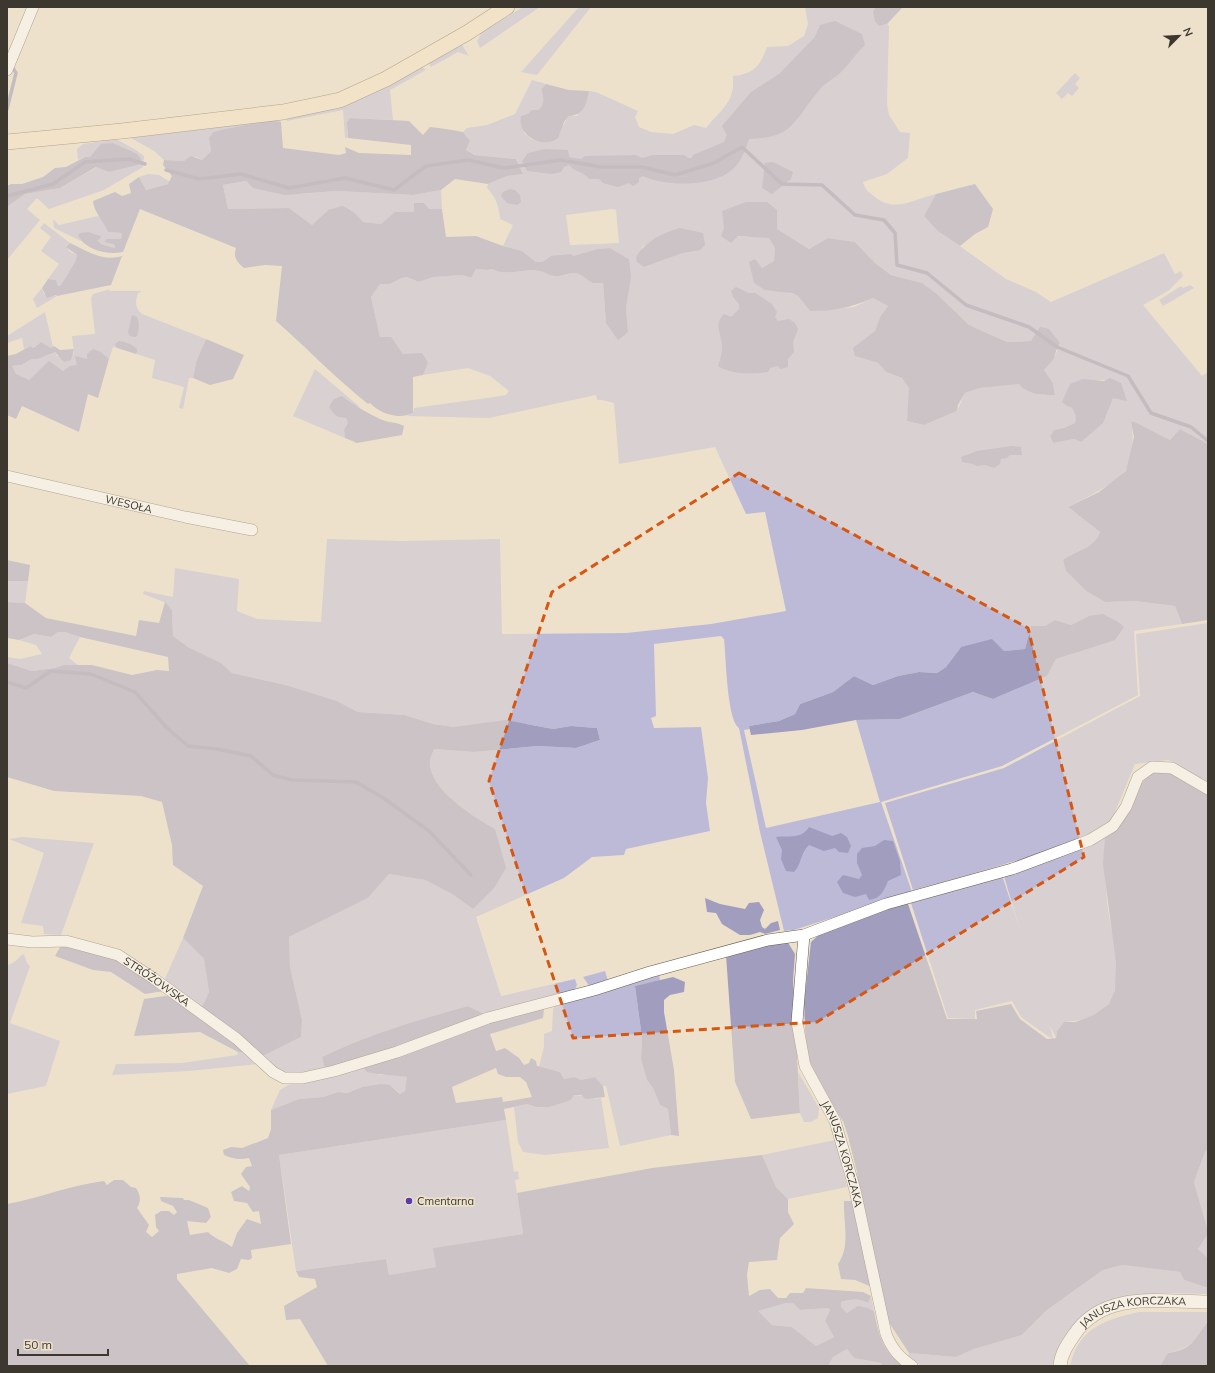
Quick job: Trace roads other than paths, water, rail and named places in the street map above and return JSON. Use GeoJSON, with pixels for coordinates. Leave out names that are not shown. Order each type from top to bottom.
{"type":"FeatureCollection","features":[{"type":"Feature","properties":{"kind":"main road"},"geometry":{"type":"LineString","coordinates":[[8,142],[259,115],[309,107],[340,100],[386,79],[467,33],[507,7]]}},
{"type":"Feature","properties":{"kind":"street"},"geometry":{"type":"LineString","coordinates":[[8,69],[33,7]]}},
{"type":"Feature","properties":{"kind":"street","name":"WESOŁA"},"geometry":{"type":"LineString","coordinates":[[7,476],[185,517],[252,530]]}},
{"type":"Feature","properties":{"kind":"street"},"geometry":{"type":"LineString","coordinates":[[804,935],[886,904],[1012,869],[1090,840],[1113,826],[1126,807],[1138,777],[1152,767],[1172,768],[1208,789]]}},
{"type":"Feature","properties":{"kind":"street","name":"STRÓŻOWSKA"},"geometry":{"type":"LineString","coordinates":[[7,940],[20,942],[66,941],[118,955],[237,1039],[273,1072],[284,1078],[304,1078],[334,1071],[397,1052],[488,1018],[594,990],[650,972],[768,940],[804,935]]}},
{"type":"Feature","properties":{"kind":"street","name":"JANUSZA KORCZAKA"},"geometry":{"type":"LineString","coordinates":[[804,935],[797,1022],[805,1066],[835,1121],[855,1190],[886,1334],[892,1348],[900,1357],[912,1366]]}},
{"type":"Feature","properties":{"kind":"street","name":"JANUSZA KORCZAKA"},"geometry":{"type":"LineString","coordinates":[[1060,1366],[1066,1347],[1076,1331],[1087,1320],[1114,1306],[1129,1301],[1208,1302]]}},
{"type":"Feature","properties":{"kind":"waterway"},"geometry":{"type":"LineString","coordinates":[[7,109],[16,73],[11,65]]}},
{"type":"Feature","properties":{"kind":"waterway"},"geometry":{"type":"LineString","coordinates":[[166,170],[199,179],[241,174],[289,188],[345,178],[394,190],[426,166],[468,160],[504,168],[561,160],[601,167],[642,167],[675,175],[714,163],[742,147],[782,184],[822,185],[855,215],[884,220],[895,233],[897,265],[927,273],[966,305],[1029,327],[1057,347],[1128,376],[1151,413],[1191,427],[1208,441]]}},
{"type":"Feature","properties":{"kind":"waterway"},"geometry":{"type":"LineString","coordinates":[[7,196],[53,184],[85,162],[129,159],[145,164]]}},
{"type":"Feature","properties":{"kind":"waterway"},"geometry":{"type":"LineString","coordinates":[[7,682],[26,688],[51,671],[91,674],[135,692],[167,728],[188,746],[217,749],[251,756],[273,775],[292,780],[356,782],[382,797],[429,831],[471,875]]}},
{"type":"Feature","properties":{"kind":"place","name":"Cmentarna"},"geometry":{"type":"Point","coordinates":[409,1201]}}]}
